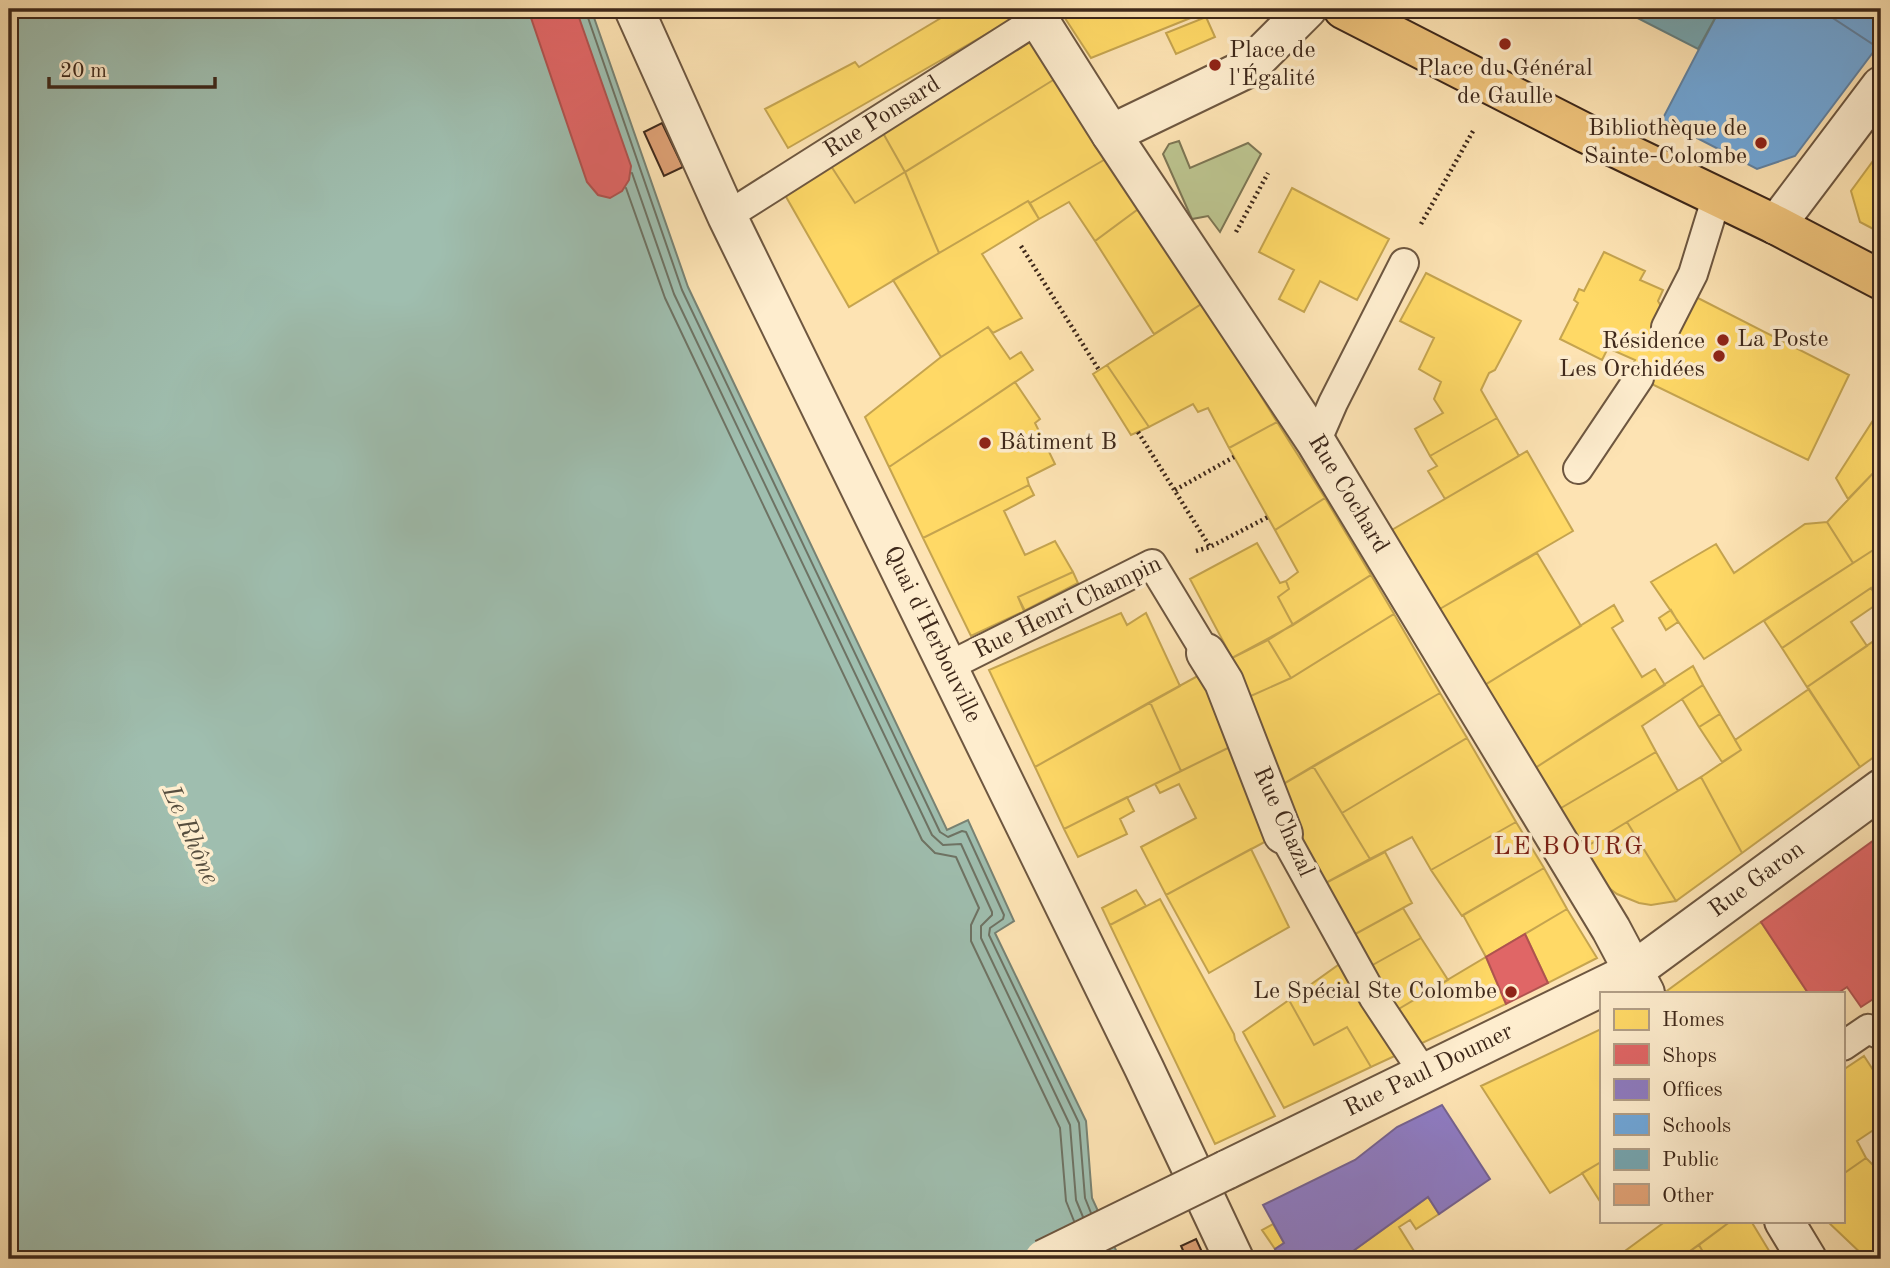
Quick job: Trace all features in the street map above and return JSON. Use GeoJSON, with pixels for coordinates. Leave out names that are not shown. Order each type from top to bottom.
{"type":"FeatureCollection","features":[{"type":"Feature","properties":{"kind":"main road"},"geometry":{"type":"LineString","coordinates":[[1343,9],[1881,280]]}},
{"type":"Feature","properties":{"kind":"street","name":"Quai d'Herbouville"},"geometry":{"type":"LineString","coordinates":[[634,9],[727,216],[1144,1068],[1234,1259]]}},
{"type":"Feature","properties":{"kind":"street"},"geometry":{"type":"LineString","coordinates":[[1111,134],[1248,68],[1307,9]]}},
{"type":"Feature","properties":{"kind":"street","name":"Rue Cochard"},"geometry":{"type":"LineString","coordinates":[[1035,14],[1111,134],[1316,442],[1611,929],[1639,983]]}},
{"type":"Feature","properties":{"kind":"street"},"geometry":{"type":"LineString","coordinates":[[1776,225],[1881,86]]}},
{"type":"Feature","properties":{"kind":"street","name":"Rue Chazal"},"geometry":{"type":"LineString","coordinates":[[1206,653],[1224,682],[1283,834]]}},
{"type":"Feature","properties":{"kind":"street","name":"Rue Garon"},"geometry":{"type":"LineString","coordinates":[[1639,983],[1881,789]]}},
{"type":"Feature","properties":{"kind":"street","name":"Rue Paul Doumer"},"geometry":{"type":"LineString","coordinates":[[1618,992],[1639,983]]}},
{"type":"Feature","properties":{"kind":"street","name":"Rue Paul Doumer"},"geometry":{"type":"LineString","coordinates":[[1044,1259],[1425,1075],[1600,1000]]}},
{"type":"Feature","properties":{"kind":"street"},"geometry":{"type":"LineString","coordinates":[[1785,1222],[1807,1259]]}},
{"type":"Feature","properties":{"kind":"lane","name":"Rue Ponsard"},"geometry":{"type":"LineString","coordinates":[[727,216],[1035,14]]}},
{"type":"Feature","properties":{"kind":"lane"},"geometry":{"type":"LineString","coordinates":[[1666,327],[1693,274],[1717,197]]}},
{"type":"Feature","properties":{"kind":"lane"},"geometry":{"type":"LineString","coordinates":[[1316,442],[1404,263]]}},
{"type":"Feature","properties":{"kind":"lane"},"geometry":{"type":"LineString","coordinates":[[1578,469],[1639,378]]}},
{"type":"Feature","properties":{"kind":"lane","name":"Rue Henri Champin"},"geometry":{"type":"LineString","coordinates":[[947,667],[1152,564]]}},
{"type":"Feature","properties":{"kind":"lane","name":"Rue Chazal"},"geometry":{"type":"LineString","coordinates":[[1152,564],[1206,653]]}},
{"type":"Feature","properties":{"kind":"lane","name":"Rue Chazal"},"geometry":{"type":"LineString","coordinates":[[1283,834],[1374,998],[1425,1075]]}},
{"type":"Feature","properties":{"kind":"lane"},"geometry":{"type":"LineString","coordinates":[[1844,1045],[1868,1029],[1881,1035]]}},
{"type":"Feature","properties":{"kind":"path"},"geometry":{"type":"LineString","coordinates":[[1420,225],[1478,122]]}},
{"type":"Feature","properties":{"kind":"path"},"geometry":{"type":"LineString","coordinates":[[1021,246],[1099,370]]}},
{"type":"Feature","properties":{"kind":"path"},"geometry":{"type":"LineString","coordinates":[[1138,432],[1210,547]]}},
{"type":"Feature","properties":{"kind":"path"},"geometry":{"type":"LineString","coordinates":[[1175,490],[1234,457]]}},
{"type":"Feature","properties":{"kind":"path","name":"Rue Henri Champin"},"geometry":{"type":"LineString","coordinates":[[1152,564],[1210,547],[1268,517]]}},
{"type":"Feature","properties":{"kind":"green space"},"geometry":{"type":"Polygon","coordinates":[[[1179,141],[1190,168],[1248,143],[1261,154],[1220,232],[1208,216],[1192,219],[1163,154],[1169,144],[1179,141]]]}},
{"type":"Feature","properties":{"kind":"water","name":"Le Rhône"},"geometry":{"type":"Polygon","coordinates":[[[9,9],[591,9],[688,287],[947,830],[968,820],[1014,921],[995,933],[1086,1121],[1092,1198],[1120,1259],[9,1259],[9,9]]]}},
{"type":"Feature","properties":{"kind":"building: Homes"},"geometry":{"type":"Polygon","coordinates":[[[956,9],[1010,9],[1016,17],[788,148],[765,109],[855,62],[859,67],[956,9]]]}},
{"type":"Feature","properties":{"kind":"building: Homes"},"geometry":{"type":"Polygon","coordinates":[[[1059,9],[1213,9],[1091,58],[1059,9]]]}},
{"type":"Feature","properties":{"kind":"building: Homes"},"geometry":{"type":"Polygon","coordinates":[[[1206,17],[1215,37],[1176,54],[1166,33],[1206,17]]]}},
{"type":"Feature","properties":{"kind":"building: Homes"},"geometry":{"type":"Polygon","coordinates":[[[1035,39],[1058,77],[905,172],[883,133],[1035,39]]]}},
{"type":"Feature","properties":{"kind":"building: Homes"},"geometry":{"type":"Polygon","coordinates":[[[1058,77],[1109,157],[939,253],[905,172],[1058,77]]]}},
{"type":"Feature","properties":{"kind":"building: Homes"},"geometry":{"type":"Polygon","coordinates":[[[883,133],[905,172],[855,203],[831,166],[883,133]]]}},
{"type":"Feature","properties":{"kind":"building: Homes"},"geometry":{"type":"Polygon","coordinates":[[[1881,150],[1881,233],[1860,222],[1851,191],[1881,150]]]}},
{"type":"Feature","properties":{"kind":"building: Homes"},"geometry":{"type":"Polygon","coordinates":[[[1109,157],[1141,207],[1095,241],[1069,202],[1039,219],[1030,203],[1109,157]]]}},
{"type":"Feature","properties":{"kind":"building: Homes"},"geometry":{"type":"Polygon","coordinates":[[[831,166],[855,203],[905,172],[939,253],[849,307],[785,195],[831,166]]]}},
{"type":"Feature","properties":{"kind":"building: Homes"},"geometry":{"type":"Polygon","coordinates":[[[1292,188],[1389,239],[1357,300],[1320,281],[1304,312],[1279,299],[1294,270],[1259,252],[1292,188]]]}},
{"type":"Feature","properties":{"kind":"building: Homes"},"geometry":{"type":"Polygon","coordinates":[[[1028,201],[1039,219],[982,254],[1022,318],[993,333],[988,327],[941,357],[893,280],[1028,201]]]}},
{"type":"Feature","properties":{"kind":"building: Homes"},"geometry":{"type":"Polygon","coordinates":[[[1141,207],[1203,303],[1154,334],[1095,241],[1141,207]]]}},
{"type":"Feature","properties":{"kind":"building: Homes","name":"Résidence Les Orchidées"},"geometry":{"type":"Polygon","coordinates":[[[1604,252],[1645,271],[1640,280],[1663,290],[1658,301],[1661,306],[1654,320],[1694,296],[1849,375],[1808,460],[1629,373],[1635,360],[1608,348],[1602,360],[1560,339],[1578,303],[1574,300],[1579,289],[1584,291],[1604,252]]]}},
{"type":"Feature","properties":{"kind":"building: Homes"},"geometry":{"type":"Polygon","coordinates":[[[1426,273],[1521,321],[1481,390],[1497,418],[1430,456],[1415,429],[1443,413],[1434,399],[1441,382],[1419,369],[1434,338],[1400,321],[1426,273]]]}},
{"type":"Feature","properties":{"kind":"building: Homes"},"geometry":{"type":"Polygon","coordinates":[[[1203,303],[1277,422],[1229,448],[1208,408],[1198,412],[1193,404],[1149,427],[1107,365],[1203,303]]]}},
{"type":"Feature","properties":{"kind":"building: Homes"},"geometry":{"type":"Polygon","coordinates":[[[988,327],[1010,359],[1021,352],[1033,370],[889,467],[865,417],[941,357],[988,327]]]}},
{"type":"Feature","properties":{"kind":"building: Homes"},"geometry":{"type":"Polygon","coordinates":[[[1107,365],[1149,427],[1131,435],[1093,374],[1107,365]]]}},
{"type":"Feature","properties":{"kind":"building: Homes","name":"Bâtiment B"},"geometry":{"type":"Polygon","coordinates":[[[1015,382],[1040,419],[1035,423],[1055,464],[1027,478],[1029,485],[923,538],[889,467],[1015,382]]]}},
{"type":"Feature","properties":{"kind":"building: Homes"},"geometry":{"type":"Polygon","coordinates":[[[1881,408],[1881,472],[1878,468],[1848,499],[1836,478],[1881,408]]]}},
{"type":"Feature","properties":{"kind":"building: Homes"},"geometry":{"type":"Polygon","coordinates":[[[1497,418],[1519,456],[1445,499],[1428,471],[1437,466],[1430,456],[1497,418]]]}},
{"type":"Feature","properties":{"kind":"building: Homes"},"geometry":{"type":"Polygon","coordinates":[[[1277,422],[1325,498],[1275,530],[1229,448],[1277,422]]]}},
{"type":"Feature","properties":{"kind":"building: Homes"},"geometry":{"type":"Polygon","coordinates":[[[1527,451],[1573,531],[1438,610],[1390,531],[1527,451]]]}},
{"type":"Feature","properties":{"kind":"building: Homes"},"geometry":{"type":"Polygon","coordinates":[[[1878,468],[1881,472],[1881,545],[1853,563],[1827,522],[1878,468]]]}},
{"type":"Feature","properties":{"kind":"building: Homes"},"geometry":{"type":"Polygon","coordinates":[[[1029,485],[1034,495],[1004,511],[1025,555],[1055,541],[1073,572],[1018,597],[1026,613],[1020,613],[971,636],[923,538],[1029,485]]]}},
{"type":"Feature","properties":{"kind":"building: Homes"},"geometry":{"type":"Polygon","coordinates":[[[1325,498],[1371,575],[1293,625],[1278,597],[1289,589],[1286,581],[1298,572],[1275,530],[1325,498]]]}},
{"type":"Feature","properties":{"kind":"building: Homes"},"geometry":{"type":"Polygon","coordinates":[[[1827,522],[1853,563],[1704,659],[1651,582],[1716,544],[1734,573],[1805,524],[1827,522]]]}},
{"type":"Feature","properties":{"kind":"building: Homes"},"geometry":{"type":"Polygon","coordinates":[[[1257,543],[1280,583],[1286,581],[1289,589],[1278,597],[1293,625],[1232,658],[1190,579],[1257,543]]]}},
{"type":"Feature","properties":{"kind":"building: Homes"},"geometry":{"type":"Polygon","coordinates":[[[1881,545],[1881,597],[1878,599],[1871,588],[1782,648],[1764,621],[1881,545]]]}},
{"type":"Feature","properties":{"kind":"building: Homes"},"geometry":{"type":"Polygon","coordinates":[[[1537,553],[1581,626],[1483,686],[1438,610],[1537,553]]]}},
{"type":"Feature","properties":{"kind":"building: Homes"},"geometry":{"type":"Polygon","coordinates":[[[1073,572],[1078,583],[1024,611],[1018,597],[1073,572]]]}},
{"type":"Feature","properties":{"kind":"building: Homes"},"geometry":{"type":"Polygon","coordinates":[[[1371,575],[1394,614],[1291,678],[1268,640],[1371,575]]]}},
{"type":"Feature","properties":{"kind":"building: Homes"},"geometry":{"type":"Polygon","coordinates":[[[1871,588],[1880,602],[1851,622],[1867,646],[1807,687],[1782,648],[1871,588]]]}},
{"type":"Feature","properties":{"kind":"building: Homes"},"geometry":{"type":"Polygon","coordinates":[[[1614,605],[1623,621],[1612,628],[1642,677],[1655,669],[1665,685],[1532,770],[1483,686],[1614,605]]]}},
{"type":"Feature","properties":{"kind":"building: Homes"},"geometry":{"type":"Polygon","coordinates":[[[1671,610],[1678,622],[1666,630],[1659,618],[1671,610]]]}},
{"type":"Feature","properties":{"kind":"building: Homes"},"geometry":{"type":"Polygon","coordinates":[[[1121,613],[1127,625],[1146,613],[1180,686],[1035,767],[989,670],[1121,613]]]}},
{"type":"Feature","properties":{"kind":"building: Homes"},"geometry":{"type":"Polygon","coordinates":[[[1394,614],[1440,693],[1275,789],[1244,699],[1291,678],[1394,614]]]}},
{"type":"Feature","properties":{"kind":"building: Homes"},"geometry":{"type":"Polygon","coordinates":[[[1881,636],[1881,752],[1860,767],[1807,687],[1881,636]]]}},
{"type":"Feature","properties":{"kind":"building: Homes"},"geometry":{"type":"Polygon","coordinates":[[[1268,640],[1291,678],[1244,699],[1232,658],[1268,640]]]}},
{"type":"Feature","properties":{"kind":"building: Homes"},"geometry":{"type":"Polygon","coordinates":[[[1693,666],[1703,685],[1642,726],[1656,752],[1556,811],[1532,770],[1693,666]]]}},
{"type":"Feature","properties":{"kind":"building: Homes"},"geometry":{"type":"Polygon","coordinates":[[[1205,672],[1232,746],[1181,771],[1150,702],[1205,672]]]}},
{"type":"Feature","properties":{"kind":"building: Homes"},"geometry":{"type":"Polygon","coordinates":[[[1703,685],[1720,714],[1699,727],[1682,699],[1703,685]]]}},
{"type":"Feature","properties":{"kind":"building: Homes"},"geometry":{"type":"Polygon","coordinates":[[[1809,689],[1860,767],[1742,853],[1701,777],[1741,750],[1735,740],[1809,689]]]}},
{"type":"Feature","properties":{"kind":"building: Homes"},"geometry":{"type":"Polygon","coordinates":[[[1440,693],[1467,738],[1342,813],[1313,766],[1440,693]]]}},
{"type":"Feature","properties":{"kind":"building: Homes"},"geometry":{"type":"Polygon","coordinates":[[[1150,702],[1181,771],[1064,829],[1035,767],[1150,702]]]}},
{"type":"Feature","properties":{"kind":"building: Homes"},"geometry":{"type":"Polygon","coordinates":[[[1720,714],[1741,750],[1722,762],[1699,727],[1720,714]]]}},
{"type":"Feature","properties":{"kind":"building: Homes"},"geometry":{"type":"Polygon","coordinates":[[[1467,738],[1516,822],[1431,870],[1412,837],[1370,859],[1342,813],[1467,738]]]}},
{"type":"Feature","properties":{"kind":"building: Homes"},"geometry":{"type":"Polygon","coordinates":[[[1232,746],[1272,838],[1166,895],[1141,847],[1196,818],[1179,784],[1160,793],[1155,784],[1232,746]]]}},
{"type":"Feature","properties":{"kind":"building: Homes"},"geometry":{"type":"Polygon","coordinates":[[[1656,752],[1678,791],[1579,851],[1556,811],[1656,752]]]}},
{"type":"Feature","properties":{"kind":"building: Homes"},"geometry":{"type":"Polygon","coordinates":[[[1313,766],[1370,859],[1320,886],[1275,789],[1313,766]]]}},
{"type":"Feature","properties":{"kind":"building: Homes"},"geometry":{"type":"Polygon","coordinates":[[[1701,777],[1742,853],[1676,901],[1627,822],[1701,777]]]}},
{"type":"Feature","properties":{"kind":"building: Homes"},"geometry":{"type":"Polygon","coordinates":[[[1127,797],[1134,811],[1120,819],[1127,834],[1078,857],[1064,829],[1127,797]]]}},
{"type":"Feature","properties":{"kind":"building: Homes"},"geometry":{"type":"Polygon","coordinates":[[[1516,822],[1544,868],[1462,916],[1431,870],[1516,822]]]}},
{"type":"Feature","properties":{"kind":"building: Homes"},"geometry":{"type":"Polygon","coordinates":[[[1627,822],[1676,901],[1651,905],[1617,894],[1605,885],[1579,851],[1627,822]]]}},
{"type":"Feature","properties":{"kind":"building: Homes"},"geometry":{"type":"Polygon","coordinates":[[[1251,849],[1289,927],[1209,973],[1166,895],[1251,849]]]}},
{"type":"Feature","properties":{"kind":"building: Homes"},"geometry":{"type":"Polygon","coordinates":[[[1385,852],[1412,903],[1348,938],[1320,886],[1385,852]]]}},
{"type":"Feature","properties":{"kind":"building: Homes"},"geometry":{"type":"Polygon","coordinates":[[[1544,868],[1567,909],[1486,957],[1463,915],[1544,868]]]}},
{"type":"Feature","properties":{"kind":"building: Homes"},"geometry":{"type":"Polygon","coordinates":[[[1136,890],[1146,906],[1110,925],[1102,908],[1136,890]]]}},
{"type":"Feature","properties":{"kind":"building: Homes"},"geometry":{"type":"Polygon","coordinates":[[[1160,899],[1234,1034],[1275,1116],[1215,1144],[1110,925],[1160,899]]]}},
{"type":"Feature","properties":{"kind":"building: Homes"},"geometry":{"type":"Polygon","coordinates":[[[1403,908],[1421,938],[1369,967],[1348,938],[1403,908]]]}},
{"type":"Feature","properties":{"kind":"building: Homes"},"geometry":{"type":"Polygon","coordinates":[[[1567,909],[1597,958],[1548,983],[1525,934],[1567,909]]]}},
{"type":"Feature","properties":{"kind":"building: Homes"},"geometry":{"type":"Polygon","coordinates":[[[1761,922],[1807,992],[1665,992],[1761,922]]]}},
{"type":"Feature","properties":{"kind":"building: Homes"},"geometry":{"type":"Polygon","coordinates":[[[1421,938],[1448,980],[1397,1010],[1369,967],[1421,938]]]}},
{"type":"Feature","properties":{"kind":"building: Homes"},"geometry":{"type":"Polygon","coordinates":[[[1486,957],[1506,1004],[1420,1044],[1397,1010],[1486,957]]]}},
{"type":"Feature","properties":{"kind":"building: Homes"},"geometry":{"type":"Polygon","coordinates":[[[1341,963],[1399,1054],[1371,1067],[1347,1027],[1314,1045],[1289,1000],[1341,963]]]}},
{"type":"Feature","properties":{"kind":"building: Homes"},"geometry":{"type":"Polygon","coordinates":[[[1289,1000],[1314,1045],[1347,1027],[1371,1067],[1284,1108],[1243,1032],[1289,1000]]]}},
{"type":"Feature","properties":{"kind":"building: Homes"},"geometry":{"type":"Polygon","coordinates":[[[1600,1029],[1600,1163],[1550,1193],[1481,1086],[1600,1029]]]}},
{"type":"Feature","properties":{"kind":"building: Homes"},"geometry":{"type":"Polygon","coordinates":[[[1864,1056],[1881,1082],[1881,1125],[1857,1141],[1866,1158],[1844,1173],[1844,1069],[1864,1056]]]}},
{"type":"Feature","properties":{"kind":"building: Homes"},"geometry":{"type":"Polygon","coordinates":[[[1866,1158],[1881,1173],[1881,1259],[1867,1259],[1828,1222],[1844,1222],[1844,1173],[1866,1158]]]}},
{"type":"Feature","properties":{"kind":"building: Homes"},"geometry":{"type":"Polygon","coordinates":[[[1600,1163],[1600,1201],[1582,1173],[1600,1163]]]}},
{"type":"Feature","properties":{"kind":"building: Homes"},"geometry":{"type":"Polygon","coordinates":[[[1428,1197],[1439,1214],[1416,1229],[1410,1220],[1399,1227],[1419,1259],[1342,1259],[1428,1197]]]}},
{"type":"Feature","properties":{"kind":"building: Homes"},"geometry":{"type":"Polygon","coordinates":[[[1665,1222],[1730,1222],[1679,1259],[1614,1259],[1665,1222]]]}},
{"type":"Feature","properties":{"kind":"building: Homes"},"geometry":{"type":"Polygon","coordinates":[[[1730,1222],[1752,1222],[1774,1259],[1707,1259],[1699,1245],[1730,1222]]]}},
{"type":"Feature","properties":{"kind":"building: Homes"},"geometry":{"type":"Polygon","coordinates":[[[1273,1224],[1284,1243],[1275,1249],[1262,1230],[1273,1224]]]}},
{"type":"Feature","properties":{"kind":"building: Homes"},"geometry":{"type":"Polygon","coordinates":[[[1699,1245],[1707,1259],[1679,1259],[1699,1245]]]}},
{"type":"Feature","properties":{"kind":"building: Shops"},"geometry":{"type":"Polygon","coordinates":[[[528,9],[576,9],[631,166],[629,180],[622,191],[610,198],[598,195],[587,182],[528,9]]]}},
{"type":"Feature","properties":{"kind":"building: Shops"},"geometry":{"type":"Polygon","coordinates":[[[1881,835],[1881,1000],[1878,996],[1861,1007],[1847,987],[1840,992],[1807,992],[1761,922],[1881,835]]]}},
{"type":"Feature","properties":{"kind":"building: Shops"},"geometry":{"type":"Polygon","coordinates":[[[1525,934],[1548,983],[1506,1004],[1486,957],[1525,934]]]}},
{"type":"Feature","properties":{"kind":"building: Offices"},"geometry":{"type":"Polygon","coordinates":[[[1442,1105],[1490,1179],[1439,1214],[1428,1197],[1342,1259],[1281,1259],[1275,1249],[1284,1243],[1263,1205],[1355,1160],[1397,1127],[1442,1105]]]}},
{"type":"Feature","properties":{"kind":"building: Schools"},"geometry":{"type":"Polygon","coordinates":[[[1720,9],[1819,9],[1877,47],[1795,156],[1757,169],[1662,120],[1720,9]]]}},
{"type":"Feature","properties":{"kind":"building: Schools"},"geometry":{"type":"Polygon","coordinates":[[[1819,9],[1881,9],[1881,29],[1874,40],[1880,44],[1877,47],[1819,9]]]}},
{"type":"Feature","properties":{"kind":"building: Public"},"geometry":{"type":"Polygon","coordinates":[[[1620,9],[1720,9],[1698,49],[1620,9]]]}},
{"type":"Feature","properties":{"kind":"building: Other"},"geometry":{"type":"Polygon","coordinates":[[[662,123],[683,167],[664,176],[644,132],[662,123]]]}},
{"type":"Feature","properties":{"kind":"building: Other"},"geometry":{"type":"Polygon","coordinates":[[[1196,1239],[1202,1252],[1187,1259],[1181,1246],[1196,1239]]]}},
{"type":"Feature","properties":{"kind":"place","name":"Place du Général de Gaulle"},"geometry":{"type":"Point","coordinates":[1505,44]}},
{"type":"Feature","properties":{"kind":"place","name":"Place de l'Égalité"},"geometry":{"type":"Point","coordinates":[1215,65]}},
{"type":"Feature","properties":{"kind":"place","name":"Bibliothèque de Sainte-Colombe"},"geometry":{"type":"Point","coordinates":[1761,143]}},
{"type":"Feature","properties":{"kind":"place","name":"La Poste"},"geometry":{"type":"Point","coordinates":[1723,340]}},
{"type":"Feature","properties":{"kind":"place","name":"Résidence Les Orchidées"},"geometry":{"type":"Point","coordinates":[1719,356]}},
{"type":"Feature","properties":{"kind":"place","name":"Bâtiment B"},"geometry":{"type":"Point","coordinates":[985,443]}},
{"type":"Feature","properties":{"kind":"place","name":"Le Spécial Ste Colombe"},"geometry":{"type":"Point","coordinates":[1511,992]}},
{"type":"Feature","properties":{"kind":"district","name":"LE BOURG"},"geometry":{"type":"Point","coordinates":[1569,847]}}]}
